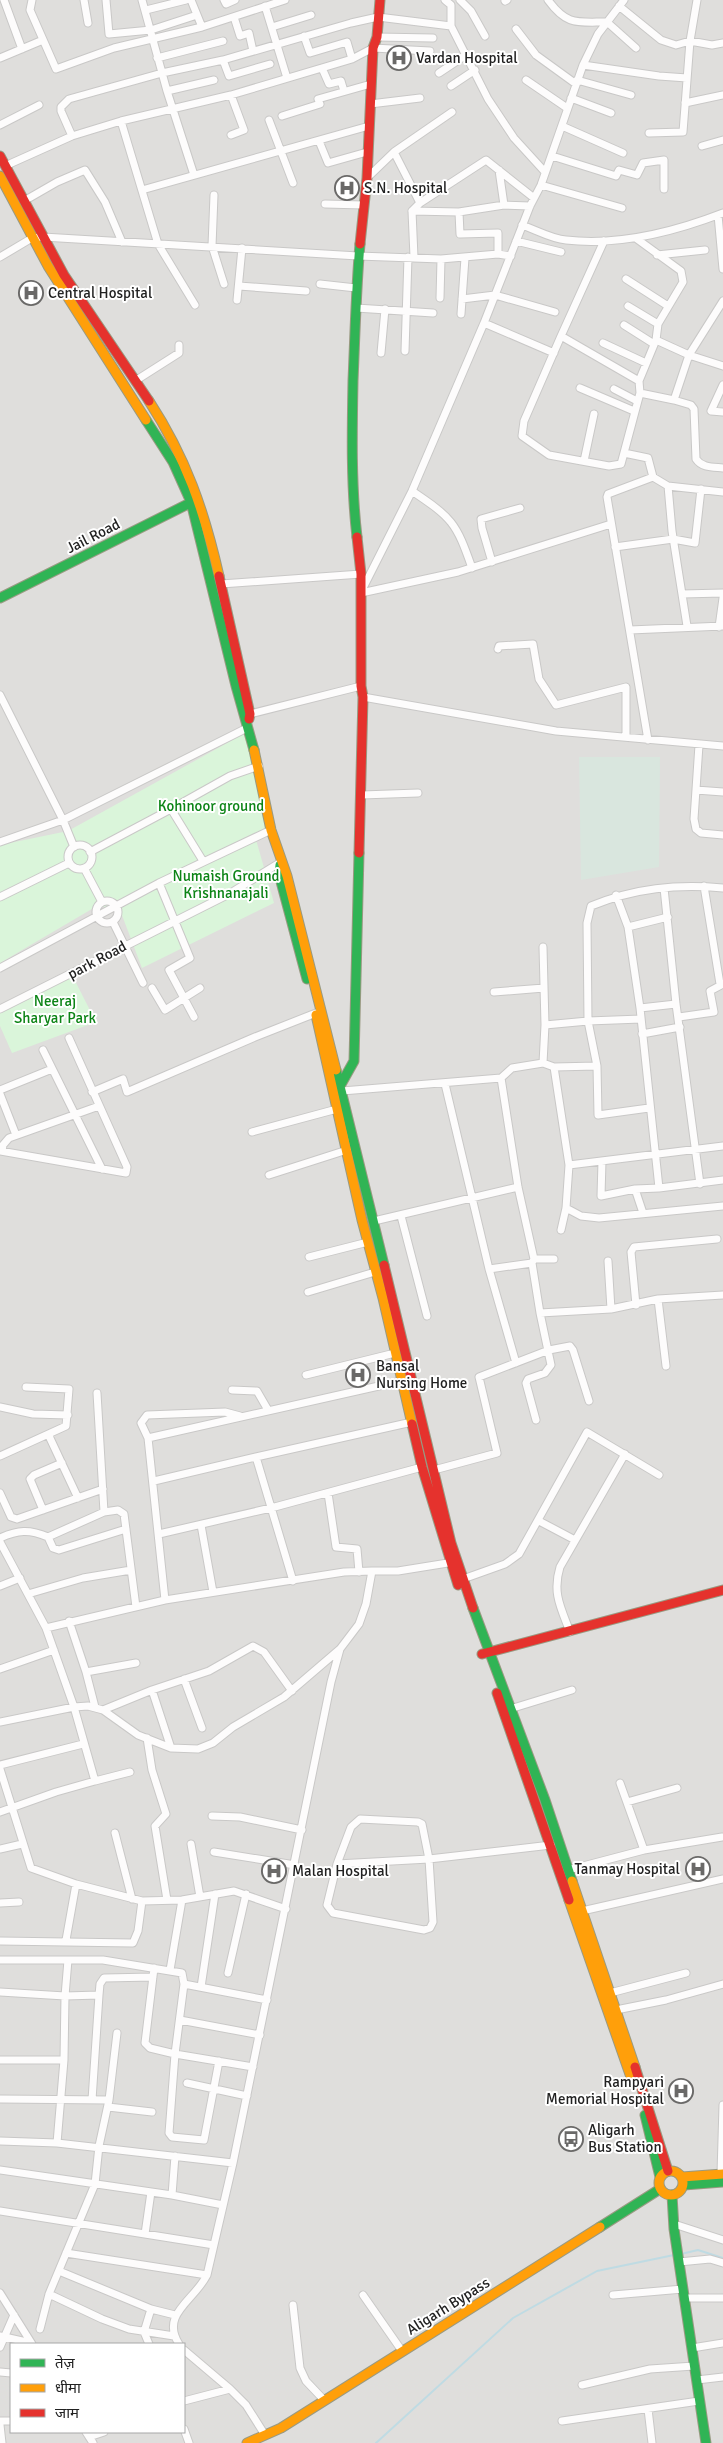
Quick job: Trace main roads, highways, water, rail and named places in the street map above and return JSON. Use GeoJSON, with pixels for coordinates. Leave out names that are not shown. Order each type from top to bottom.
{"type":"FeatureCollection","features":[{"type":"Feature","properties":{"kind":"main road"},"geometry":{"type":"LineString","coordinates":[[341,1088],[354,1060],[364,697],[361,686],[361,574],[353,506],[352,429],[356,288],[367,178],[373,48],[377,37],[380,0]]}},
{"type":"Feature","properties":{"kind":"main road"},"geometry":{"type":"LineString","coordinates":[[0,156],[64,275],[170,433],[195,500],[221,584],[250,714],[248,728]]}},
{"type":"Feature","properties":{"kind":"main road"},"geometry":{"type":"LineString","coordinates":[[0,176],[32,238],[195,500],[258,766],[271,830],[289,885],[341,1088],[434,1470],[454,1562],[463,1578],[485,1654],[510,1709],[568,1870],[668,2171]]}},
{"type":"Feature","properties":{"kind":"main road","name":"Jail Road"},"geometry":{"type":"LineString","coordinates":[[0,598],[195,500]]}},
{"type":"Feature","properties":{"kind":"main road"},"geometry":{"type":"LineString","coordinates":[[281,862],[279,874],[316,1013],[346,1150],[422,1467],[550,1845],[645,2116],[660,2177],[660,2188],[665,2194],[672,2195],[681,2191],[683,2181],[676,2171],[668,2171],[660,2177]]}},
{"type":"Feature","properties":{"kind":"main road"},"geometry":{"type":"LineString","coordinates":[[485,1654],[723,1590]]}},
{"type":"Feature","properties":{"kind":"main road"},"geometry":{"type":"LineString","coordinates":[[683,2181],[722,2177]]}},
{"type":"Feature","properties":{"kind":"main road","name":"Aligarh Bypass"},"geometry":{"type":"LineString","coordinates":[[247,2443],[265,2435],[324,2400],[660,2188]]}},
{"type":"Feature","properties":{"kind":"main road"},"geometry":{"type":"LineString","coordinates":[[672,2195],[678,2259],[706,2443]]}},
{"type":"Feature","properties":{"kind":"waterway"},"geometry":{"type":"LineString","coordinates":[[681,2254],[698,2250],[723,2258]]}},
{"type":"Feature","properties":{"kind":"waterway"},"geometry":{"type":"LineString","coordinates":[[376,2443],[513,2318],[597,2271],[674,2255]]}},
{"type":"Feature","properties":{"kind":"place","name":"Vardan Hospital"},"geometry":{"type":"Point","coordinates":[399,58]}},
{"type":"Feature","properties":{"kind":"place","name":"S.N. Hospital"},"geometry":{"type":"Point","coordinates":[347,188]}},
{"type":"Feature","properties":{"kind":"place","name":"Central Hospital"},"geometry":{"type":"Point","coordinates":[31,293]}},
{"type":"Feature","properties":{"kind":"place","name":"Bansal Nursing Home"},"geometry":{"type":"Point","coordinates":[358,1375]}},
{"type":"Feature","properties":{"kind":"place","name":"Tanmay Hospital"},"geometry":{"type":"Point","coordinates":[698,1869]}},
{"type":"Feature","properties":{"kind":"place","name":"Malan Hospital"},"geometry":{"type":"Point","coordinates":[274,1871]}},
{"type":"Feature","properties":{"kind":"place","name":"Rampyari Memorial Hospital"},"geometry":{"type":"Point","coordinates":[681,2091]}},
{"type":"Feature","properties":{"kind":"place","name":"Aligarh Bus Station"},"geometry":{"type":"Point","coordinates":[571,2139]}},
{"type":"Feature","properties":{"kind":"park label","name":"Kohinoor ground"},"geometry":{"type":"Point","coordinates":[211,806]}},
{"type":"Feature","properties":{"kind":"park label","name":"Numaish Ground Krishnanajali"},"geometry":{"type":"Point","coordinates":[226,884]}},
{"type":"Feature","properties":{"kind":"park label","name":"Neeraj Sharyar Park"},"geometry":{"type":"Point","coordinates":[55,1010]}}]}
